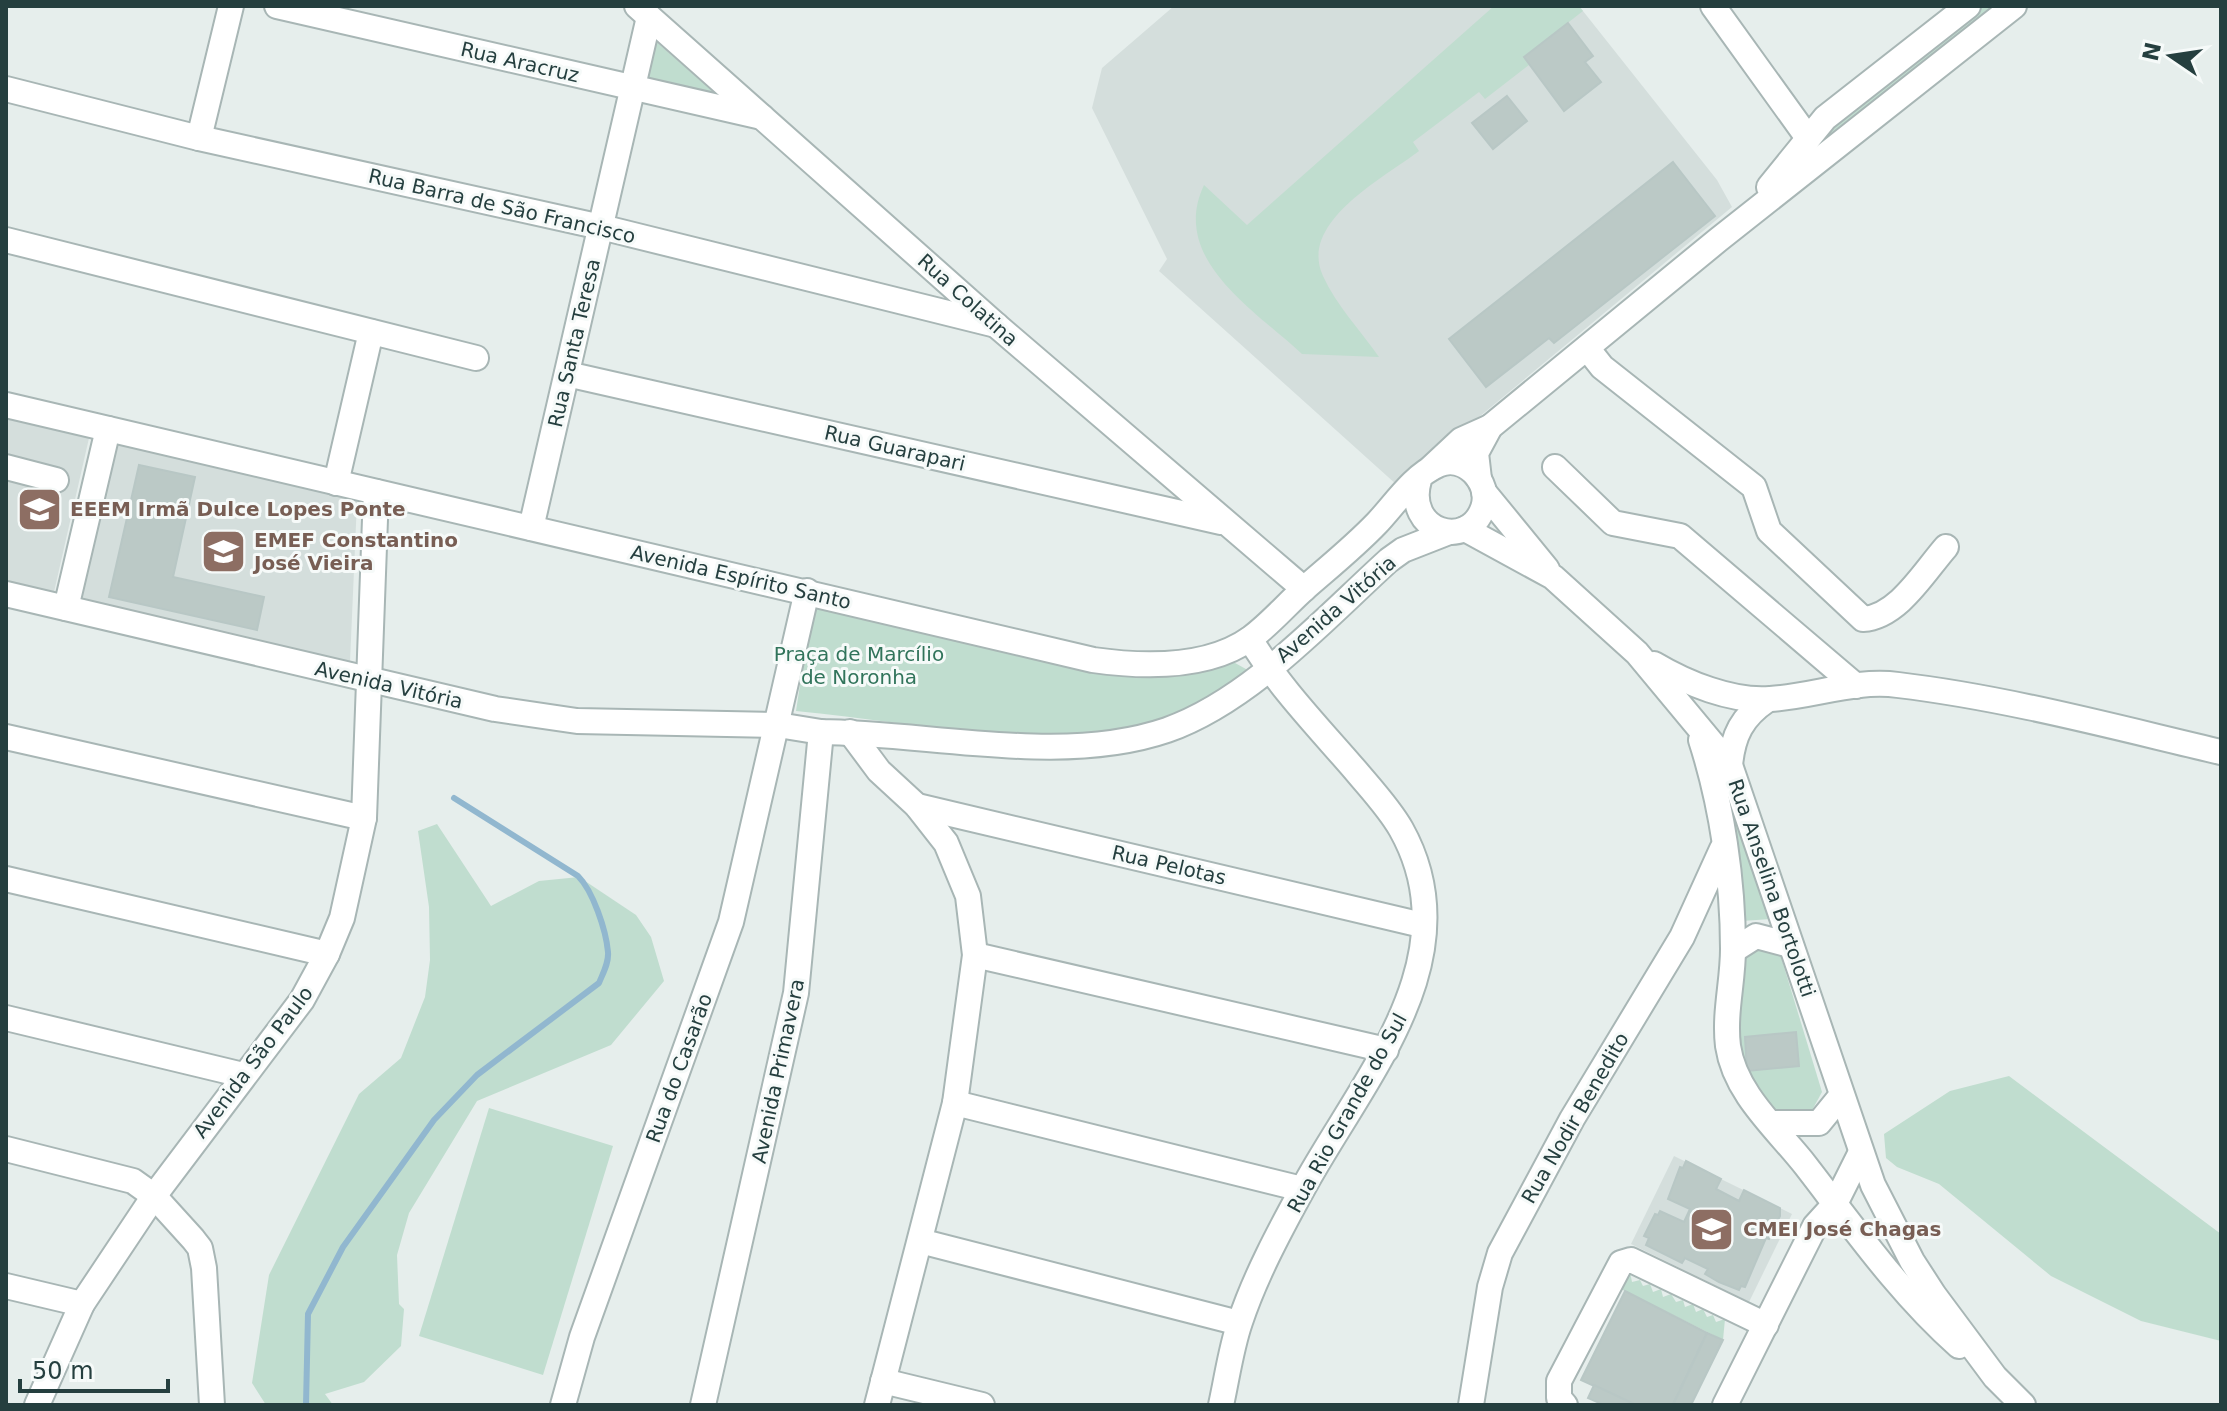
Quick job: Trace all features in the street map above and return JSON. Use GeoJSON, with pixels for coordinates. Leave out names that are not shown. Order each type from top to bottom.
{"type":"FeatureCollection","features":[{"type":"Feature","properties":{"kind":"street"},"geometry":{"type":"LineString","coordinates":[[199,138],[231,6]]}},
{"type":"Feature","properties":{"kind":"street","name":"Rua Aracruz"},"geometry":{"type":"LineString","coordinates":[[277,6],[764,117]]}},
{"type":"Feature","properties":{"kind":"street"},"geometry":{"type":"LineString","coordinates":[[1713,6],[1808,138]]}},
{"type":"Feature","properties":{"kind":"street"},"geometry":{"type":"LineString","coordinates":[[1718,240],[1759,199],[1808,138],[1846,100],[1968,6]]}},
{"type":"Feature","properties":{"kind":"street"},"geometry":{"type":"LineString","coordinates":[[1718,240],[2014,6]]}},
{"type":"Feature","properties":{"kind":"street","name":"Rua Santa Teresa"},"geometry":{"type":"LineString","coordinates":[[531,528],[633,88],[642,9]]}},
{"type":"Feature","properties":{"kind":"street","name":"Rua Colatina"},"geometry":{"type":"LineString","coordinates":[[642,9],[996,325],[1304,589]]}},
{"type":"Feature","properties":{"kind":"street","name":"Rua Barra de São Francisco"},"geometry":{"type":"LineString","coordinates":[[6,89],[199,138],[601,227],[996,325]]}},
{"type":"Feature","properties":{"kind":"street"},"geometry":{"type":"LineString","coordinates":[[6,240],[476,358]]}},
{"type":"Feature","properties":{"kind":"street","name":"Avenida Espírito Santo"},"geometry":{"type":"LineString","coordinates":[[6,405],[1093,660],[1133,666],[1214,654],[1250,639],[1461,440],[1490,427],[1718,240]]}},
{"type":"Feature","properties":{"kind":"street"},"geometry":{"type":"LineString","coordinates":[[336,483],[371,332]]}},
{"type":"Feature","properties":{"kind":"street"},"geometry":{"type":"LineString","coordinates":[[1587,348],[1602,367],[1754,487],[1769,531],[1863,619],[1878,618],[1890,610],[1946,547]]}},
{"type":"Feature","properties":{"kind":"street","name":"Rua Guarapari"},"geometry":{"type":"LineString","coordinates":[[567,374],[1224,522]]}},
{"type":"Feature","properties":{"kind":"street"},"geometry":{"type":"LineString","coordinates":[[1457,530],[1477,520],[1484,507],[1476,453],[1490,427]]}},
{"type":"Feature","properties":{"kind":"street"},"geometry":{"type":"LineString","coordinates":[[66,608],[108,429]]}},
{"type":"Feature","properties":{"kind":"street"},"geometry":{"type":"LineString","coordinates":[[1553,577],[1457,530],[1436,530],[1424,522],[1417,509],[1415,495],[1425,474],[1456,462],[1469,468],[1553,577],[1637,653],[1698,730]]}},
{"type":"Feature","properties":{"kind":"street"},"geometry":{"type":"LineString","coordinates":[[6,467],[56,480]]}},
{"type":"Feature","properties":{"kind":"street"},"geometry":{"type":"LineString","coordinates":[[1555,467],[1613,523],[1680,536],[1856,686]]}},
{"type":"Feature","properties":{"kind":"street","name":"Avenida São Paulo"},"geometry":{"type":"LineString","coordinates":[[37,1405],[82,1304],[154,1196],[302,1000],[342,918],[364,818],[376,492]]}},
{"type":"Feature","properties":{"kind":"street","name":"Avenida Vitória"},"geometry":{"type":"LineString","coordinates":[[6,594],[245,653],[495,709],[577,721],[778,725],[821,732],[1081,745],[1128,740],[1169,730],[1209,710],[1262,674],[1389,560],[1414,545],[1457,530]]}},
{"type":"Feature","properties":{"kind":"street"},"geometry":{"type":"LineString","coordinates":[[778,725],[807,591]]}},
{"type":"Feature","properties":{"kind":"street"},"geometry":{"type":"LineString","coordinates":[[1250,639],[1262,674]]}},
{"type":"Feature","properties":{"kind":"street"},"geometry":{"type":"LineString","coordinates":[[1637,653],[1688,682],[1767,700],[1856,686],[1894,684],[2054,713],[2221,752]]}},
{"type":"Feature","properties":{"kind":"street","name":"Rua Rio Grande do Sul"},"geometry":{"type":"LineString","coordinates":[[1221,1405],[1239,1323],[1302,1189],[1386,1050],[1415,986],[1422,925],[1415,865],[1401,829],[1262,674]]}},
{"type":"Feature","properties":{"kind":"street"},"geometry":{"type":"LineString","coordinates":[[1730,765],[1738,728],[1751,712],[1767,700]]}},
{"type":"Feature","properties":{"kind":"street","name":"Rua do Casarão"},"geometry":{"type":"LineString","coordinates":[[563,1405],[582,1337],[731,922],[778,725]]}},
{"type":"Feature","properties":{"kind":"street","name":"Rua Anselina Bortolotti"},"geometry":{"type":"LineString","coordinates":[[1698,730],[1730,765],[1873,1185],[1912,1261],[1995,1377]]}},
{"type":"Feature","properties":{"kind":"street","name":"Rua Anselina Bortolotti"},"geometry":{"type":"LineString","coordinates":[[1698,730],[1713,776],[1723,847],[1733,942],[1727,1019],[1729,1047],[1741,1082],[1926,1317],[2023,1405]]}},
{"type":"Feature","properties":{"kind":"street","name":"Avenida Primavera"},"geometry":{"type":"LineString","coordinates":[[703,1405],[796,993],[821,732]]}},
{"type":"Feature","properties":{"kind":"street"},"geometry":{"type":"LineString","coordinates":[[850,732],[879,771],[917,806],[946,843],[968,896],[975,955],[955,1103],[877,1405]]}},
{"type":"Feature","properties":{"kind":"street"},"geometry":{"type":"LineString","coordinates":[[6,737],[364,818]]}},
{"type":"Feature","properties":{"kind":"street","name":"Rua Pelotas"},"geometry":{"type":"LineString","coordinates":[[917,806],[1422,925]]}},
{"type":"Feature","properties":{"kind":"street","name":"Rua Nodir Benedito"},"geometry":{"type":"LineString","coordinates":[[1471,1405],[1490,1287],[1500,1253],[1564,1133],[1693,916],[1723,847]]}},
{"type":"Feature","properties":{"kind":"street"},"geometry":{"type":"LineString","coordinates":[[6,879],[327,954]]}},
{"type":"Feature","properties":{"kind":"street"},"geometry":{"type":"LineString","coordinates":[[1693,916],[1710,919],[1733,942],[1756,936],[1790,945]]}},
{"type":"Feature","properties":{"kind":"street"},"geometry":{"type":"LineString","coordinates":[[975,955],[1386,1050]]}},
{"type":"Feature","properties":{"kind":"street"},"geometry":{"type":"LineString","coordinates":[[6,1018],[243,1075]]}},
{"type":"Feature","properties":{"kind":"street"},"geometry":{"type":"LineString","coordinates":[[1771,1123],[1819,1123],[1841,1096]]}},
{"type":"Feature","properties":{"kind":"street"},"geometry":{"type":"LineString","coordinates":[[955,1103],[1302,1189]]}},
{"type":"Feature","properties":{"kind":"street"},"geometry":{"type":"LineString","coordinates":[[6,1149],[123,1177],[154,1196],[193,1239],[202,1256],[212,1405]]}},
{"type":"Feature","properties":{"kind":"street"},"geometry":{"type":"LineString","coordinates":[[1725,1405],[1815,1226],[1835,1204],[1861,1152]]}},
{"type":"Feature","properties":{"kind":"street"},"geometry":{"type":"LineString","coordinates":[[920,1241],[1239,1323]]}},
{"type":"Feature","properties":{"kind":"street"},"geometry":{"type":"LineString","coordinates":[[1565,1405],[1559,1398],[1559,1381],[1621,1263],[1631,1260],[1766,1325]]}},
{"type":"Feature","properties":{"kind":"street"},"geometry":{"type":"LineString","coordinates":[[6,1286],[82,1304]]}},
{"type":"Feature","properties":{"kind":"street"},"geometry":{"type":"LineString","coordinates":[[883,1381],[982,1405]]}},
{"type":"Feature","properties":{"kind":"shaded area"},"geometry":{"type":"Polygon","coordinates":[[[1174,6],[1579,6],[1717,180],[1732,207],[1397,485],[1159,271],[1167,259],[1092,108],[1102,68],[1174,6]]]}},
{"type":"Feature","properties":{"kind":"shaded area","name":"EEEM Irmã Dulce Lopes Ponte"},"geometry":{"type":"Polygon","coordinates":[[[6,419],[89,438],[54,592],[6,581],[6,419]]]}},
{"type":"Feature","properties":{"kind":"shaded area","name":"EMEF Constantino José Vieira"},"geometry":{"type":"Polygon","coordinates":[[[117,443],[357,501],[350,662],[80,600],[117,443]]]}},
{"type":"Feature","properties":{"kind":"shaded area","name":"CMEI José Chagas"},"geometry":{"type":"Polygon","coordinates":[[[1674,1156],[1792,1214],[1749,1302],[1631,1244],[1674,1156]]]}},
{"type":"Feature","properties":{"kind":"green space"},"geometry":{"type":"Polygon","coordinates":[[[1494,6],[1579,6],[1583,11],[1524,57],[1529,65],[1485,99],[1479,92],[1413,142],[1419,151],[1348,203],[1333,220],[1323,237],[1319,256],[1323,276],[1342,308],[1379,357],[1302,354],[1241,301],[1207,259],[1198,236],[1196,212],[1204,185],[1247,225],[1494,6]]]}},
{"type":"Feature","properties":{"kind":"green space"},"geometry":{"type":"Polygon","coordinates":[[[1978,6],[1995,6],[1820,144],[1815,139],[1978,6]]]}},
{"type":"Feature","properties":{"kind":"green space"},"geometry":{"type":"Polygon","coordinates":[[[652,38],[719,97],[642,81],[652,38]]]}},
{"type":"Feature","properties":{"kind":"green space","name":"Praça de Marcílio de Noronha"},"geometry":{"type":"Polygon","coordinates":[[[813,600],[1094,672],[1165,677],[1228,659],[1253,673],[1174,718],[1122,731],[1078,735],[981,732],[796,711],[813,600]]]}},
{"type":"Feature","properties":{"kind":"green space"},"geometry":{"type":"Polygon","coordinates":[[[1733,788],[1771,919],[1742,921],[1733,788]]]}},
{"type":"Feature","properties":{"kind":"green space"},"geometry":{"type":"Polygon","coordinates":[[[437,824],[491,906],[539,881],[579,877],[636,915],[651,937],[664,981],[611,1045],[477,1101],[409,1213],[397,1255],[399,1304],[404,1309],[401,1346],[364,1382],[325,1394],[333,1405],[266,1405],[252,1383],[269,1275],[359,1094],[401,1058],[425,997],[430,960],[429,907],[418,831],[437,824]]]}},
{"type":"Feature","properties":{"kind":"green space"},"geometry":{"type":"Polygon","coordinates":[[[1778,947],[1822,1092],[1810,1114],[1779,1120],[1748,1078],[1736,1032],[1744,950],[1778,947]]]}},
{"type":"Feature","properties":{"kind":"green space"},"geometry":{"type":"Polygon","coordinates":[[[2009,1076],[2221,1234],[2221,1341],[2141,1321],[2051,1276],[1939,1184],[1897,1167],[1886,1158],[1884,1134],[1950,1091],[2009,1076]]]}},
{"type":"Feature","properties":{"kind":"green space"},"geometry":{"type":"Polygon","coordinates":[[[489,1108],[613,1146],[543,1375],[419,1336],[489,1108]]]}},
{"type":"Feature","properties":{"kind":"green space"},"geometry":{"type":"Polygon","coordinates":[[[1630,1272],[1632,1282],[1640,1280],[1643,1286],[1650,1284],[1653,1292],[1661,1289],[1663,1297],[1671,1294],[1676,1302],[1683,1300],[1685,1307],[1693,1304],[1696,1312],[1703,1309],[1707,1317],[1713,1315],[1716,1322],[1725,1319],[1723,1340],[1619,1288],[1630,1272]]]}},
{"type":"Feature","properties":{"kind":"building"},"geometry":{"type":"Polygon","coordinates":[[[1568,23],[1593,56],[1585,62],[1601,82],[1564,111],[1524,57],[1568,23]]]}},
{"type":"Feature","properties":{"kind":"building"},"geometry":{"type":"Polygon","coordinates":[[[1507,96],[1527,121],[1493,149],[1472,123],[1507,96]]]}},
{"type":"Feature","properties":{"kind":"building"},"geometry":{"type":"Polygon","coordinates":[[[1673,162],[1715,216],[1554,343],[1549,338],[1486,387],[1449,339],[1673,162]]]}},
{"type":"Feature","properties":{"kind":"building"},"geometry":{"type":"Polygon","coordinates":[[[139,465],[195,477],[173,577],[264,597],[257,630],[109,597],[139,465]]]}},
{"type":"Feature","properties":{"kind":"building"},"geometry":{"type":"Polygon","coordinates":[[[1796,1032],[1799,1066],[1747,1071],[1745,1037],[1796,1032]]]}},
{"type":"Feature","properties":{"kind":"building","name":"CMEI José Chagas"},"geometry":{"type":"Polygon","coordinates":[[[1686,1161],[1721,1179],[1716,1189],[1739,1201],[1744,1190],[1780,1208],[1780,1216],[1769,1239],[1766,1238],[1745,1287],[1741,1286],[1739,1290],[1705,1274],[1708,1269],[1685,1258],[1682,1263],[1646,1245],[1649,1238],[1644,1236],[1655,1214],[1658,1215],[1660,1211],[1684,1222],[1690,1209],[1668,1199],[1680,1167],[1683,1168],[1686,1161]]]}},
{"type":"Feature","properties":{"kind":"building"},"geometry":{"type":"Polygon","coordinates":[[[1625,1291],[1707,1333],[1673,1405],[1636,1405],[1581,1380],[1625,1291]]]}},
{"type":"Feature","properties":{"kind":"building"},"geometry":{"type":"Polygon","coordinates":[[[1707,1333],[1723,1340],[1691,1405],[1673,1405],[1707,1333]]]}},
{"type":"Feature","properties":{"kind":"building"},"geometry":{"type":"Polygon","coordinates":[[[1594,1385],[1636,1405],[1604,1405],[1588,1398],[1594,1385]]]}},
{"type":"Feature","properties":{"kind":"waterway"},"geometry":{"type":"LineString","coordinates":[[306,1405],[308,1314],[343,1247],[434,1120],[477,1075],[599,983],[607,964],[607,943],[602,922],[589,891],[578,876],[454,798]]}},
{"type":"Feature","properties":{"kind":"place","name":"EEEM Irmã Dulce Lopes Ponte"},"geometry":{"type":"Point","coordinates":[39,509]}},
{"type":"Feature","properties":{"kind":"place","name":"EMEF Constantino José Vieira"},"geometry":{"type":"Point","coordinates":[223,551]}},
{"type":"Feature","properties":{"kind":"place","name":"CMEI José Chagas"},"geometry":{"type":"Point","coordinates":[1712,1229]}}]}
